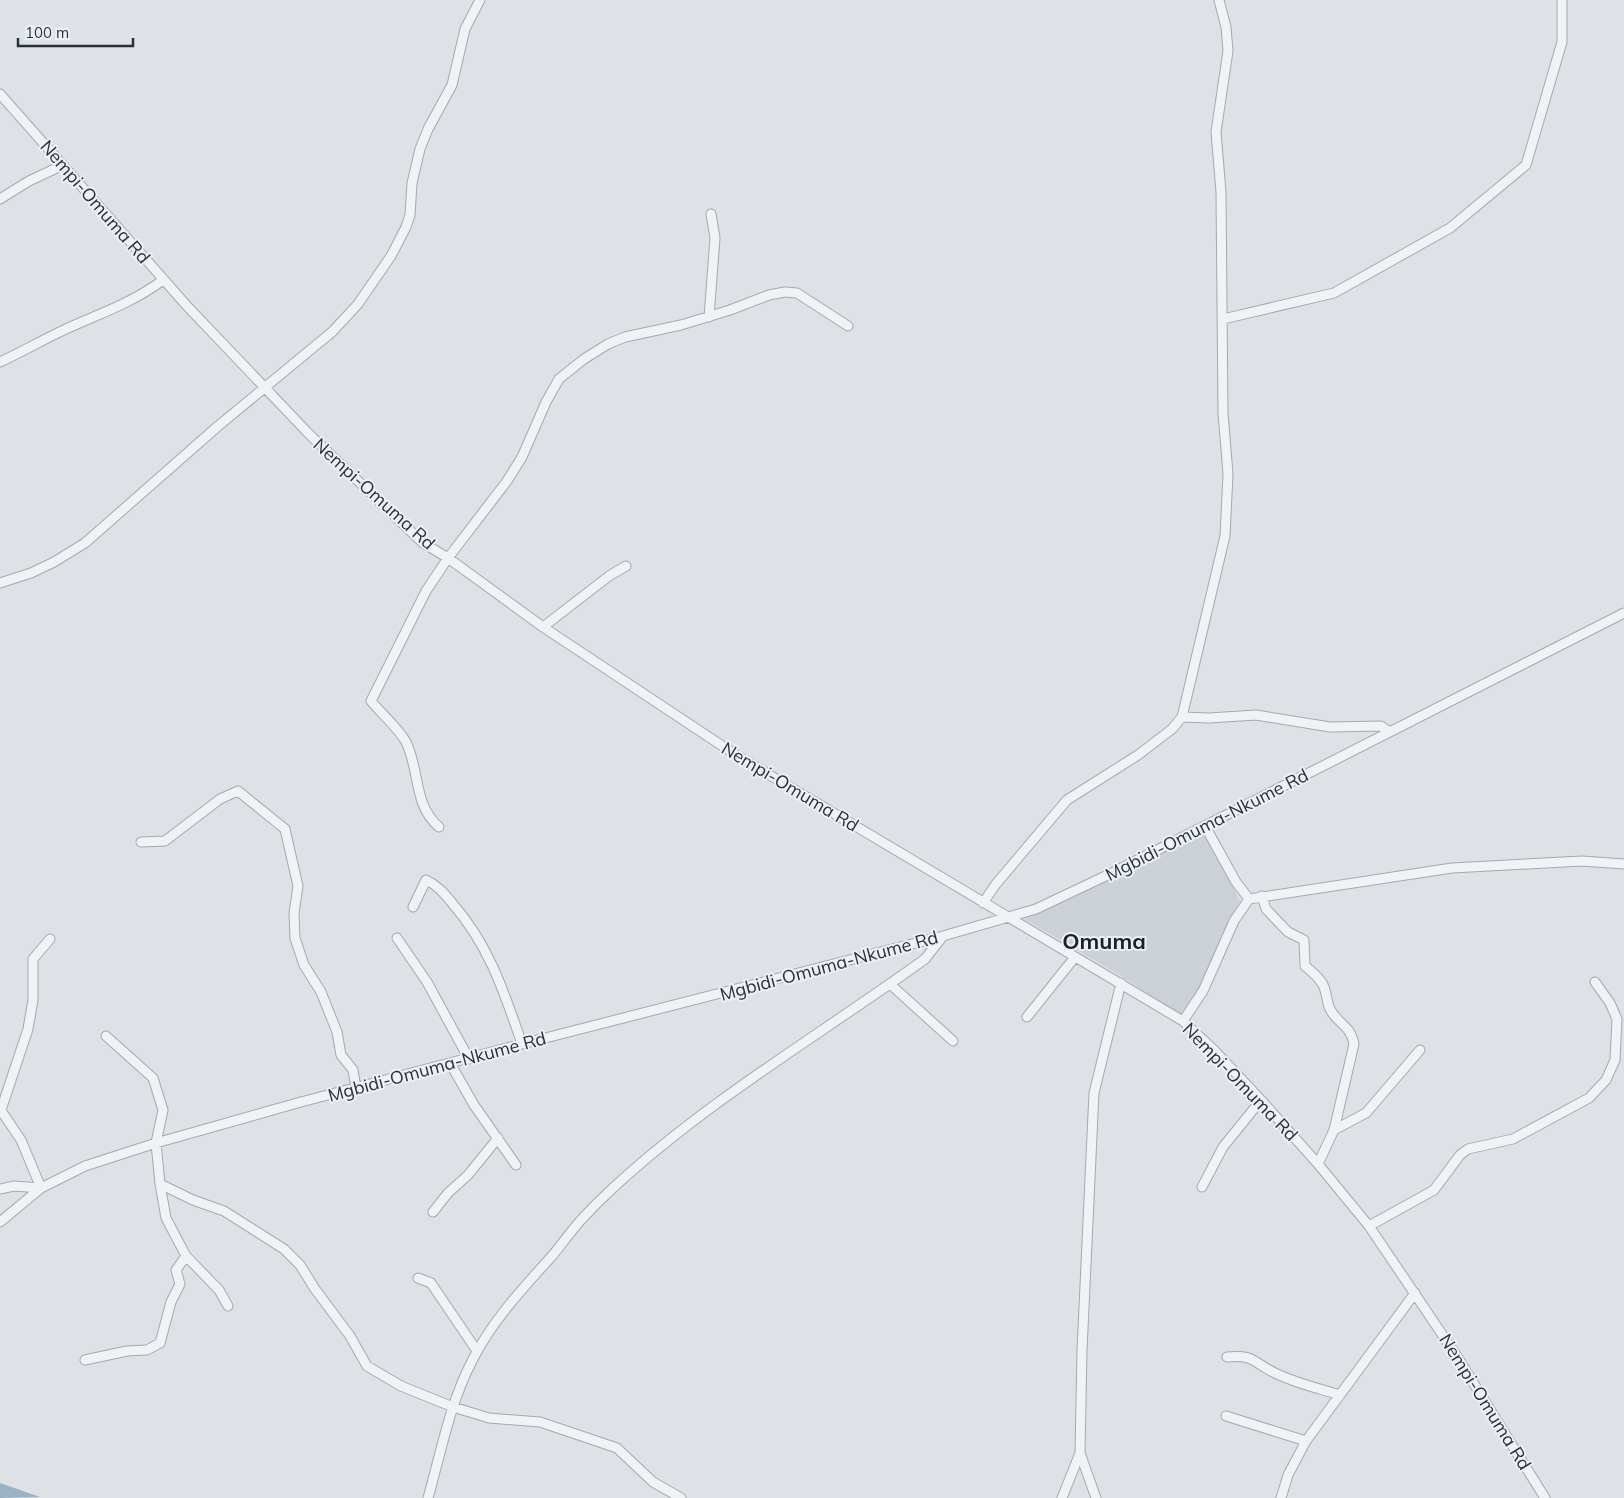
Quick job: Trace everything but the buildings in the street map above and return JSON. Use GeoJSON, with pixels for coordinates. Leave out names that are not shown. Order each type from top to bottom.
{"type":"FeatureCollection","features":[{"type":"Feature","properties":{"kind":"street"},"geometry":{"type":"LineString","coordinates":[[0,583],[54,562],[85,543],[173,465],[332,332],[358,304],[391,256],[406,227],[410,215],[412,183],[423,139],[452,85],[465,29],[480,0]]}},
{"type":"Feature","properties":{"kind":"street"},"geometry":{"type":"LineString","coordinates":[[983,903],[996,884],[1067,800],[1138,756],[1172,730],[1182,717],[1225,536],[1228,474],[1223,413],[1221,192],[1216,132],[1228,51],[1226,27],[1219,0]]}},
{"type":"Feature","properties":{"kind":"street"},"geometry":{"type":"LineString","coordinates":[[1223,319],[1334,293],[1450,228],[1526,165],[1562,42],[1562,0]]}},
{"type":"Feature","properties":{"kind":"street","name":"Nempi-Omuma Rd"},"geometry":{"type":"LineString","coordinates":[[0,94],[163,280],[264,388],[309,434],[423,543],[448,558],[543,627],[736,756],[1183,1021],[1215,1051],[1261,1100],[1318,1164],[1369,1226],[1456,1355],[1545,1498]]}},
{"type":"Feature","properties":{"kind":"street"},"geometry":{"type":"LineString","coordinates":[[0,199],[30,181],[63,165]]}},
{"type":"Feature","properties":{"kind":"street"},"geometry":{"type":"LineString","coordinates":[[709,317],[715,238],[711,214]]}},
{"type":"Feature","properties":{"kind":"street"},"geometry":{"type":"LineString","coordinates":[[0,362],[66,329],[144,294],[163,280]]}},
{"type":"Feature","properties":{"kind":"street"},"geometry":{"type":"LineString","coordinates":[[438,827],[429,818],[420,795],[406,741],[371,701],[426,591],[448,558],[507,482],[522,457],[546,402],[559,379],[584,359],[608,344],[625,337],[682,325],[769,295],[785,292],[797,293],[848,326]]}},
{"type":"Feature","properties":{"kind":"street"},"geometry":{"type":"LineString","coordinates":[[543,627],[609,576],[626,566]]}},
{"type":"Feature","properties":{"kind":"street","name":"Mgbidi-Omuma-Nkume Rd"},"geometry":{"type":"LineString","coordinates":[[0,1222],[41,1188],[85,1166],[156,1143],[522,1044],[944,936],[1036,909],[1205,826],[1624,613]]}},
{"type":"Feature","properties":{"kind":"street"},"geometry":{"type":"LineString","coordinates":[[1182,717],[1209,718],[1256,715],[1330,727],[1381,726],[1390,732]]}},
{"type":"Feature","properties":{"kind":"street"},"geometry":{"type":"LineString","coordinates":[[141,842],[165,841],[220,799],[238,791],[285,829],[298,886],[294,913],[295,938],[304,965],[321,992],[334,1024],[341,1055],[353,1070],[356,1088]]}},
{"type":"Feature","properties":{"kind":"street"},"geometry":{"type":"LineString","coordinates":[[1205,826],[1236,882],[1249,899]]}},
{"type":"Feature","properties":{"kind":"street"},"geometry":{"type":"LineString","coordinates":[[1183,1021],[1203,991],[1234,922],[1249,899],[1452,868],[1582,861],[1624,864]]}},
{"type":"Feature","properties":{"kind":"street"},"geometry":{"type":"LineString","coordinates":[[413,907],[426,880],[436,885],[467,919],[492,963],[522,1044]]}},
{"type":"Feature","properties":{"kind":"street"},"geometry":{"type":"LineString","coordinates":[[1262,896],[1266,909],[1288,932],[1304,940],[1305,966],[1325,988],[1330,1009],[1337,1020],[1348,1028],[1352,1034],[1354,1044],[1334,1130],[1318,1164]]}},
{"type":"Feature","properties":{"kind":"street"},"geometry":{"type":"LineString","coordinates":[[428,1498],[453,1407],[462,1382],[477,1351],[492,1327],[522,1289],[581,1220],[613,1188],[658,1149],[715,1104],[925,959],[944,936]]}},
{"type":"Feature","properties":{"kind":"street"},"geometry":{"type":"LineString","coordinates":[[397,938],[427,982],[469,1058]]}},
{"type":"Feature","properties":{"kind":"street"},"geometry":{"type":"LineString","coordinates":[[0,1189],[14,1186],[41,1188],[21,1140],[1,1109],[28,1030],[33,1000],[33,959],[50,939]]}},
{"type":"Feature","properties":{"kind":"street"},"geometry":{"type":"LineString","coordinates":[[1027,1017],[1075,957]]}},
{"type":"Feature","properties":{"kind":"street"},"geometry":{"type":"LineString","coordinates":[[1369,1226],[1434,1190],[1460,1155],[1468,1149],[1513,1139],[1589,1098],[1595,1092],[1606,1080],[1615,1060],[1617,1020],[1610,1003],[1596,982]]}},
{"type":"Feature","properties":{"kind":"street"},"geometry":{"type":"LineString","coordinates":[[1096,1498],[1080,1453],[1082,1350],[1094,1092],[1121,983]]}},
{"type":"Feature","properties":{"kind":"street"},"geometry":{"type":"LineString","coordinates":[[890,984],[954,1041]]}},
{"type":"Feature","properties":{"kind":"street"},"geometry":{"type":"LineString","coordinates":[[106,1036],[153,1078],[163,1110],[156,1143],[166,1218],[186,1256],[219,1290],[228,1306]]}},
{"type":"Feature","properties":{"kind":"street"},"geometry":{"type":"LineString","coordinates":[[1334,1130],[1366,1113],[1420,1050]]}},
{"type":"Feature","properties":{"kind":"street"},"geometry":{"type":"LineString","coordinates":[[450,1063],[474,1105],[516,1165]]}},
{"type":"Feature","properties":{"kind":"street"},"geometry":{"type":"LineString","coordinates":[[1202,1187],[1223,1147],[1261,1100]]}},
{"type":"Feature","properties":{"kind":"street"},"geometry":{"type":"LineString","coordinates":[[433,1212],[448,1194],[468,1176],[498,1138]]}},
{"type":"Feature","properties":{"kind":"street"},"geometry":{"type":"LineString","coordinates":[[160,1184],[193,1200],[224,1211],[284,1249],[300,1266],[350,1336],[367,1366],[401,1386],[453,1407],[490,1418],[540,1422],[617,1448],[652,1482],[681,1498]]}},
{"type":"Feature","properties":{"kind":"street"},"geometry":{"type":"LineString","coordinates":[[85,1360],[128,1350],[147,1350],[160,1343],[171,1302],[180,1284],[176,1270],[186,1256]]}},
{"type":"Feature","properties":{"kind":"street"},"geometry":{"type":"LineString","coordinates":[[418,1278],[431,1283],[477,1351]]}},
{"type":"Feature","properties":{"kind":"street"},"geometry":{"type":"LineString","coordinates":[[1281,1498],[1288,1475],[1306,1442],[1415,1293]]}},
{"type":"Feature","properties":{"kind":"street"},"geometry":{"type":"LineString","coordinates":[[1227,1357],[1240,1356],[1252,1358],[1273,1372],[1305,1385],[1340,1395]]}},
{"type":"Feature","properties":{"kind":"street"},"geometry":{"type":"LineString","coordinates":[[1226,1416],[1306,1442]]}},
{"type":"Feature","properties":{"kind":"street"},"geometry":{"type":"LineString","coordinates":[[1062,1498],[1080,1453]]}},
{"type":"Feature","properties":{"kind":"shaded area"},"geometry":{"type":"Polygon","coordinates":[[[1202,834],[1206,834],[1240,901],[1195,997],[1181,1015],[1121,976],[1023,918],[1063,902],[1202,834]]]}},
{"type":"Feature","properties":{"kind":"water"},"geometry":{"type":"Polygon","coordinates":[[[0,1483],[40,1497],[0,1498],[0,1483]]]}},
{"type":"Feature","properties":{"kind":"district","name":"Omuma"},"geometry":{"type":"Point","coordinates":[1104,941]}}]}
